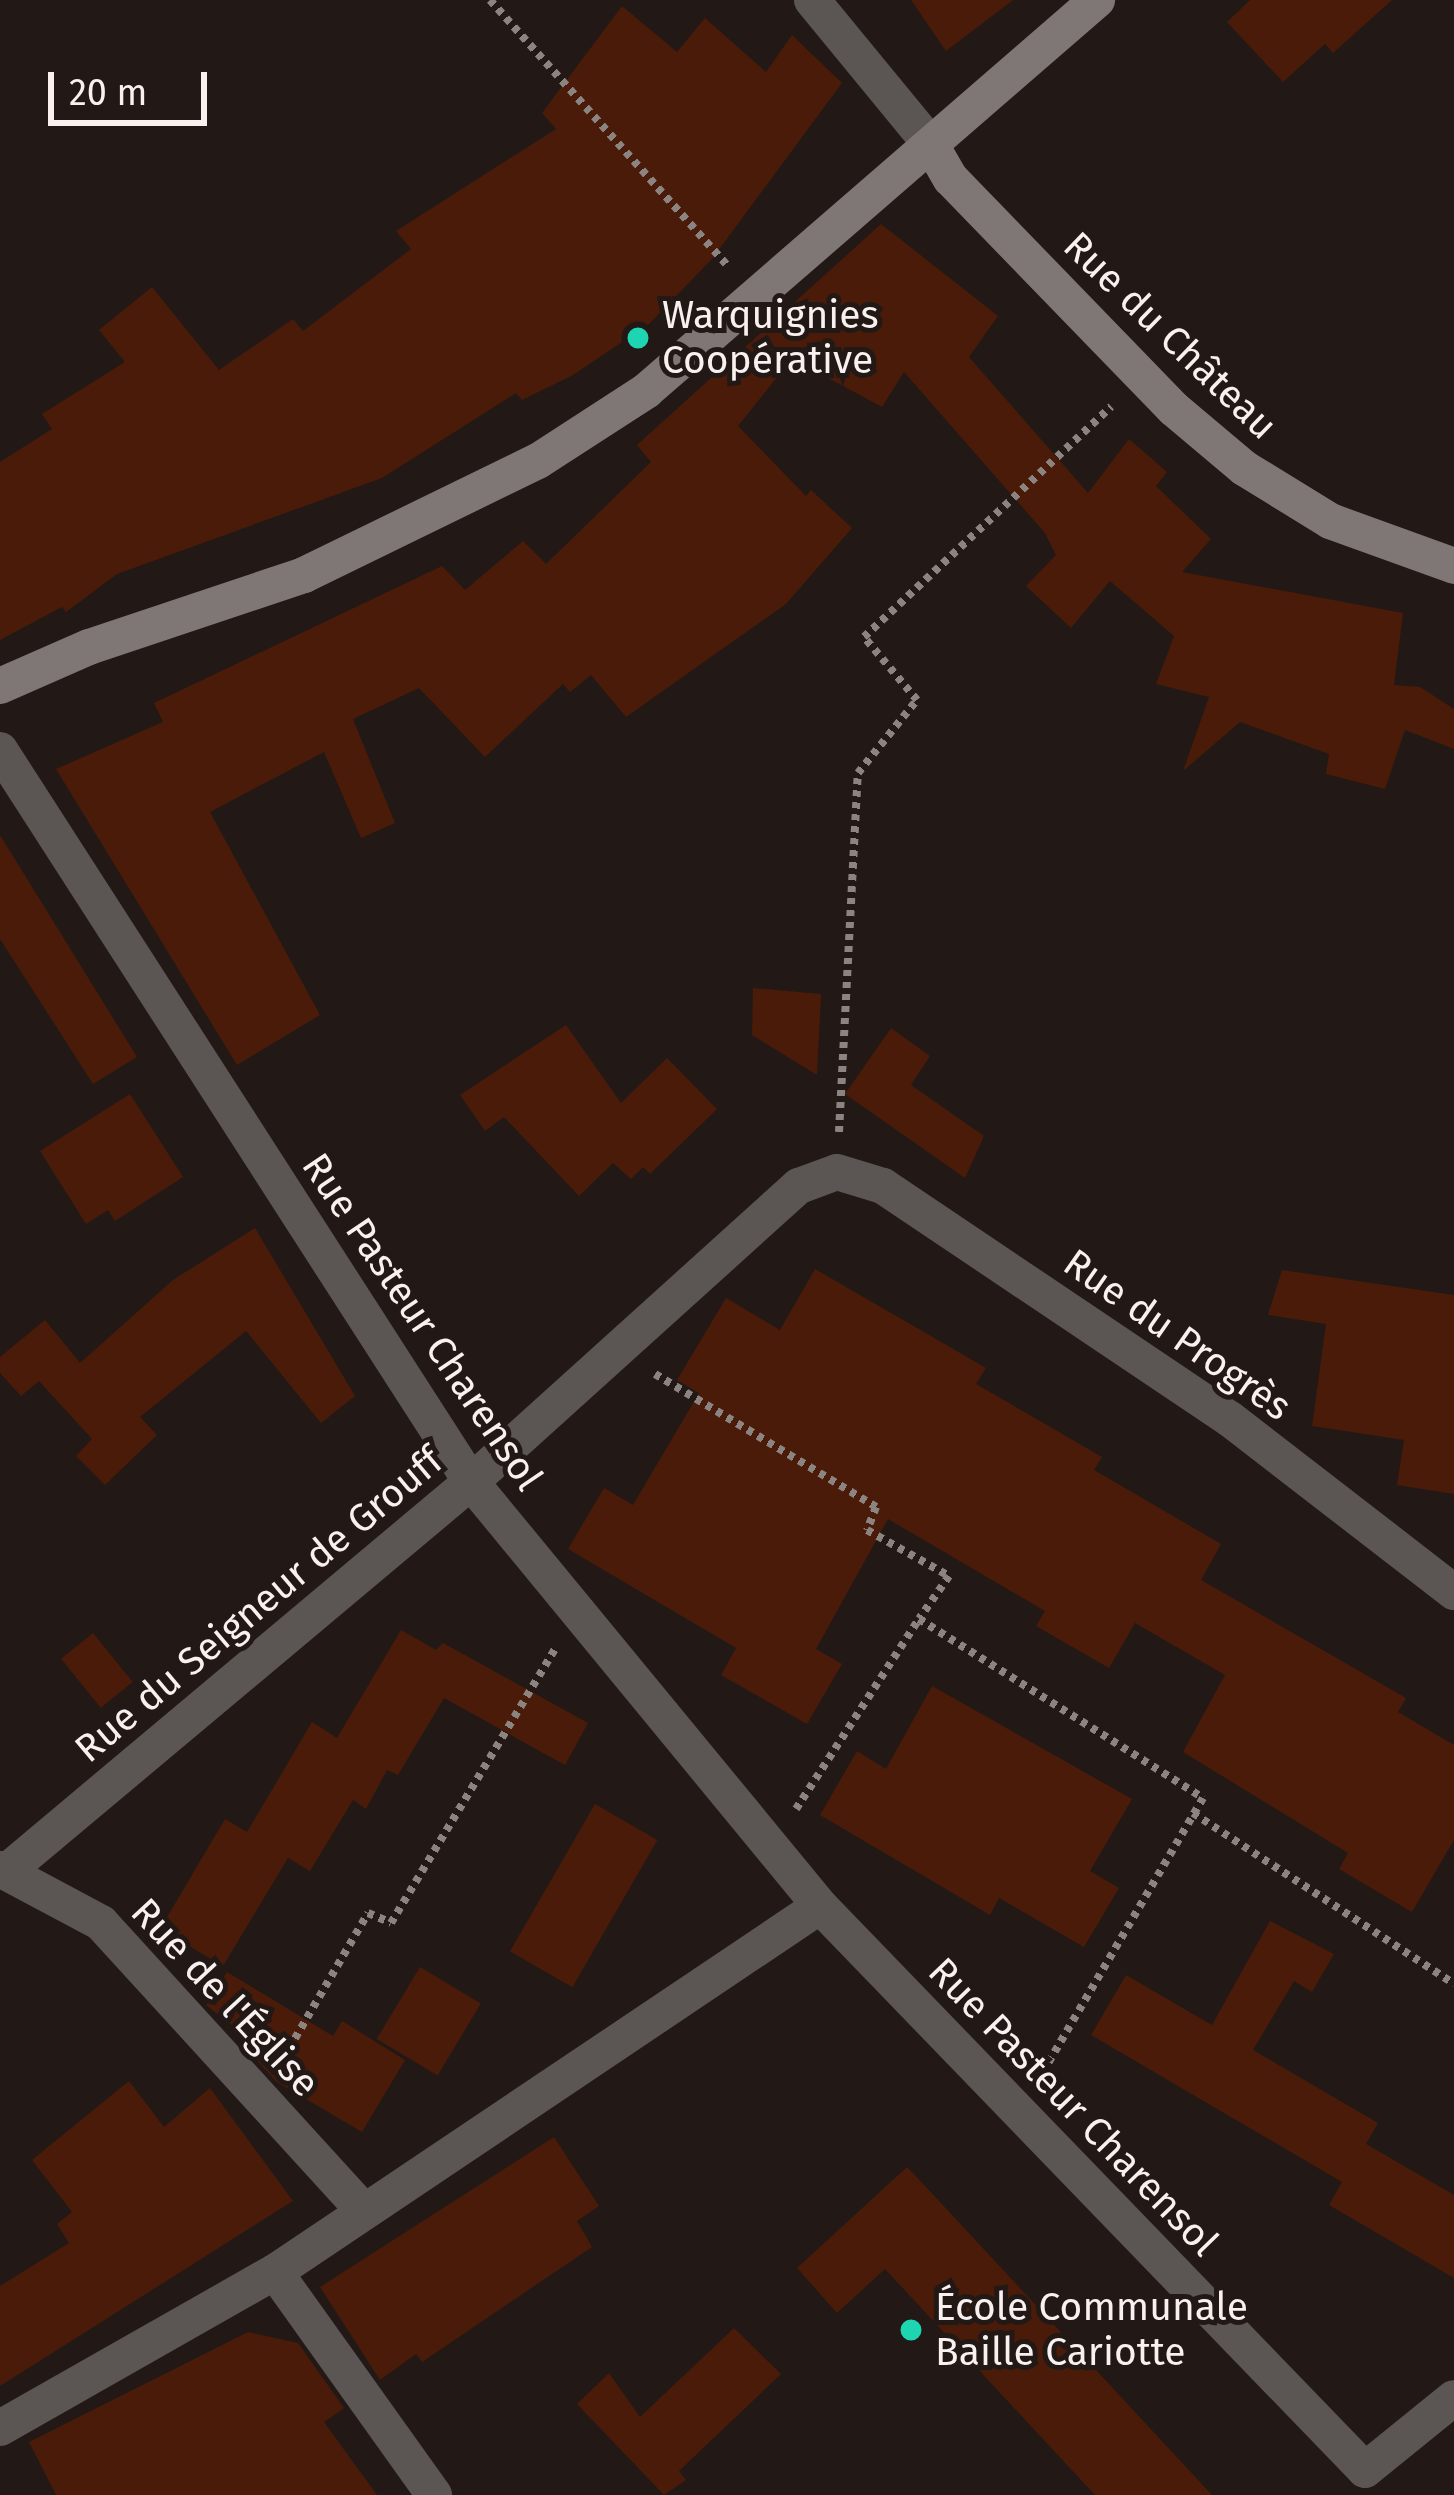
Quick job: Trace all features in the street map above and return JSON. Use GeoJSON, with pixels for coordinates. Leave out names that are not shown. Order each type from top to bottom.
{"type":"FeatureCollection","features":[{"type":"Feature","properties":{"kind":"street"},"geometry":{"type":"LineString","coordinates":[[812,0],[931,145]]}},
{"type":"Feature","properties":{"kind":"street"},"geometry":{"type":"LineString","coordinates":[[0,686],[89,647],[304,575],[538,461],[646,391],[1097,0]]}},
{"type":"Feature","properties":{"kind":"street","name":"Rue du Château"},"geometry":{"type":"LineString","coordinates":[[931,145],[952,179],[1142,377],[1220,449],[1298,504],[1370,539],[1454,566]]}},
{"type":"Feature","properties":{"kind":"street","name":"Rue Pasteur Charensol"},"geometry":{"type":"LineString","coordinates":[[0,750],[471,1482],[820,1906],[1020,2111],[1365,2482]]}},
{"type":"Feature","properties":{"kind":"street","name":"Rue du Seigneur de Grouff"},"geometry":{"type":"LineString","coordinates":[[3,1870],[471,1482],[612,1349],[799,1186],[837,1172]]}},
{"type":"Feature","properties":{"kind":"street","name":"Rue du Progrès"},"geometry":{"type":"LineString","coordinates":[[837,1172],[883,1186],[1230,1419],[1454,1592]]}},
{"type":"Feature","properties":{"kind":"street","name":"Rue de l'Église"},"geometry":{"type":"LineString","coordinates":[[3,1870],[100,1923],[362,2209]]}},
{"type":"Feature","properties":{"kind":"street"},"geometry":{"type":"LineString","coordinates":[[0,2428],[274,2272],[820,1906]]}},
{"type":"Feature","properties":{"kind":"street"},"geometry":{"type":"LineString","coordinates":[[274,2272],[434,2495]]}},
{"type":"Feature","properties":{"kind":"street"},"geometry":{"type":"LineString","coordinates":[[1365,2482],[1454,2398]]}},
{"type":"Feature","properties":{"kind":"path"},"geometry":{"type":"LineString","coordinates":[[490,0],[663,202],[758,295]]}},
{"type":"Feature","properties":{"kind":"path"},"geometry":{"type":"LineString","coordinates":[[837,1172],[858,773],[917,700],[864,637],[1142,377]]}},
{"type":"Feature","properties":{"kind":"path"},"geometry":{"type":"LineString","coordinates":[[612,1349],[876,1507],[866,1530],[949,1576],[771,1848]]}},
{"type":"Feature","properties":{"kind":"path"},"geometry":{"type":"LineString","coordinates":[[260,2098],[368,1913],[391,1923],[577,1611]]}},
{"type":"Feature","properties":{"kind":"path"},"geometry":{"type":"LineString","coordinates":[[919,1619],[1202,1798],[1020,2111]]}},
{"type":"Feature","properties":{"kind":"path"},"geometry":{"type":"LineString","coordinates":[[1193,1814],[1454,1984]]}},
{"type":"Feature","properties":{"kind":"building"},"geometry":{"type":"Polygon","coordinates":[[[911,0],[1013,0],[946,51],[911,0]]]}},
{"type":"Feature","properties":{"kind":"building"},"geometry":{"type":"Polygon","coordinates":[[[1250,0],[1392,0],[1333,53],[1325,44],[1283,82],[1227,22],[1250,0]]]}},
{"type":"Feature","properties":{"kind":"building"},"geometry":{"type":"Polygon","coordinates":[[[622,6],[677,52],[705,18],[766,72],[792,35],[842,83],[712,259],[649,324],[573,375],[522,400],[516,393],[382,478],[117,574],[66,612],[62,607],[0,640],[0,462],[52,429],[42,414],[125,362],[99,330],[152,287],[219,370],[293,319],[303,331],[411,249],[396,231],[556,129],[542,113],[622,6]]]}},
{"type":"Feature","properties":{"kind":"building"},"geometry":{"type":"Polygon","coordinates":[[[881,224],[998,316],[969,357],[1088,493],[1129,439],[1167,472],[1156,486],[1211,539],[1182,572],[1403,613],[1394,685],[1420,687],[1454,709],[1454,749],[1405,730],[1385,789],[1326,774],[1329,754],[1240,722],[1183,771],[1209,697],[1156,684],[1174,636],[1110,581],[1071,628],[1026,586],[1056,555],[1045,533],[904,372],[882,407],[817,372],[799,350],[738,426],[806,496],[811,490],[852,528],[786,604],[626,717],[591,675],[570,692],[563,684],[485,757],[419,688],[353,719],[395,823],[361,838],[324,752],[210,812],[320,1015],[237,1065],[56,769],[163,722],[154,703],[442,566],[465,590],[523,541],[546,564],[651,462],[637,445],[881,224]]]}},
{"type":"Feature","properties":{"kind":"building"},"geometry":{"type":"Polygon","coordinates":[[[0,835],[137,1057],[93,1084],[0,939],[0,835]]]}},
{"type":"Feature","properties":{"kind":"building"},"geometry":{"type":"Polygon","coordinates":[[[753,988],[821,994],[817,1075],[752,1035],[753,988]]]}},
{"type":"Feature","properties":{"kind":"building"},"geometry":{"type":"Polygon","coordinates":[[[566,1025],[621,1103],[667,1058],[717,1109],[650,1174],[643,1167],[631,1179],[613,1163],[579,1196],[504,1117],[485,1131],[460,1095],[566,1025]]]}},
{"type":"Feature","properties":{"kind":"building"},"geometry":{"type":"Polygon","coordinates":[[[891,1028],[930,1056],[911,1085],[984,1136],[965,1178],[845,1094],[891,1028]]]}},
{"type":"Feature","properties":{"kind":"building"},"geometry":{"type":"Polygon","coordinates":[[[130,1094],[183,1177],[115,1221],[108,1210],[86,1224],[40,1151],[130,1094]]]}},
{"type":"Feature","properties":{"kind":"building"},"geometry":{"type":"Polygon","coordinates":[[[255,1228],[355,1396],[321,1423],[246,1331],[140,1417],[157,1435],[105,1485],[76,1456],[92,1439],[39,1381],[21,1396],[0,1373],[0,1357],[45,1320],[80,1363],[173,1280],[255,1228]]]}},
{"type":"Feature","properties":{"kind":"building"},"geometry":{"type":"Polygon","coordinates":[[[815,1269],[986,1368],[976,1384],[1102,1457],[1094,1470],[1221,1544],[1201,1580],[1406,1698],[1398,1712],[1454,1745],[1454,1840],[1412,1912],[1339,1869],[1348,1853],[1183,1752],[1225,1675],[1135,1623],[1109,1668],[1036,1626],[1045,1611],[888,1519],[816,1649],[842,1664],[807,1724],[721,1675],[736,1648],[568,1549],[604,1488],[633,1505],[699,1393],[677,1380],[726,1298],[780,1330],[815,1269]]]}},
{"type":"Feature","properties":{"kind":"building"},"geometry":{"type":"Polygon","coordinates":[[[1282,1270],[1454,1295],[1454,1494],[1397,1485],[1404,1440],[1312,1426],[1326,1324],[1268,1315],[1282,1270]]]}},
{"type":"Feature","properties":{"kind":"building"},"geometry":{"type":"Polygon","coordinates":[[[401,1630],[436,1650],[443,1643],[588,1723],[565,1765],[444,1698],[398,1775],[387,1770],[366,1809],[353,1800],[310,1871],[288,1858],[223,1966],[160,1929],[225,1819],[247,1832],[312,1722],[337,1738],[401,1630]]]}},
{"type":"Feature","properties":{"kind":"building"},"geometry":{"type":"Polygon","coordinates":[[[93,1633],[133,1682],[101,1708],[61,1659],[93,1633]]]}},
{"type":"Feature","properties":{"kind":"building"},"geometry":{"type":"Polygon","coordinates":[[[932,1686],[1132,1799],[1090,1871],[1119,1888],[1084,1947],[999,1898],[990,1915],[820,1815],[857,1751],[886,1769],[932,1686]]]}},
{"type":"Feature","properties":{"kind":"building"},"geometry":{"type":"Polygon","coordinates":[[[595,1804],[657,1840],[572,1987],[510,1951],[595,1804]]]}},
{"type":"Feature","properties":{"kind":"building"},"geometry":{"type":"Polygon","coordinates":[[[1270,1921],[1334,1954],[1312,1992],[1294,1981],[1253,2050],[1378,2123],[1366,2144],[1454,2195],[1454,2278],[1329,2205],[1342,2182],[1091,2035],[1126,1975],[1212,2025],[1270,1921]]]}},
{"type":"Feature","properties":{"kind":"building"},"geometry":{"type":"Polygon","coordinates":[[[420,1967],[481,2004],[438,2076],[377,2039],[420,1967]]]}},
{"type":"Feature","properties":{"kind":"building"},"geometry":{"type":"Polygon","coordinates":[[[227,1972],[333,2036],[342,2021],[405,2060],[362,2132],[277,2082],[251,2054],[259,2047],[206,2005],[227,1972]]]}},
{"type":"Feature","properties":{"kind":"building"},"geometry":{"type":"Polygon","coordinates":[[[129,2081],[164,2127],[210,2088],[293,2201],[0,2386],[0,2286],[69,2243],[57,2224],[72,2212],[32,2160],[129,2081]]]}},
{"type":"Feature","properties":{"kind":"building"},"geometry":{"type":"Polygon","coordinates":[[[554,2137],[599,2206],[577,2221],[592,2247],[422,2362],[416,2354],[380,2380],[320,2287],[554,2137]]]}},
{"type":"Feature","properties":{"kind":"building"},"geometry":{"type":"Polygon","coordinates":[[[907,2167],[1212,2495],[1095,2495],[885,2269],[837,2313],[797,2268],[907,2167]]]}},
{"type":"Feature","properties":{"kind":"building"},"geometry":{"type":"Polygon","coordinates":[[[734,2328],[781,2374],[679,2471],[686,2480],[664,2495],[577,2404],[609,2373],[640,2417],[734,2328]]]}},
{"type":"Feature","properties":{"kind":"building"},"geometry":{"type":"Polygon","coordinates":[[[248,2332],[298,2343],[344,2408],[324,2422],[377,2495],[56,2495],[29,2442],[248,2332]]]}},
{"type":"Feature","properties":{"kind":"place","name":"Warquignies Coopérative"},"geometry":{"type":"Point","coordinates":[638,338]}},
{"type":"Feature","properties":{"kind":"place","name":"École Communale Baille Cariotte"},"geometry":{"type":"Point","coordinates":[911,2330]}}]}
